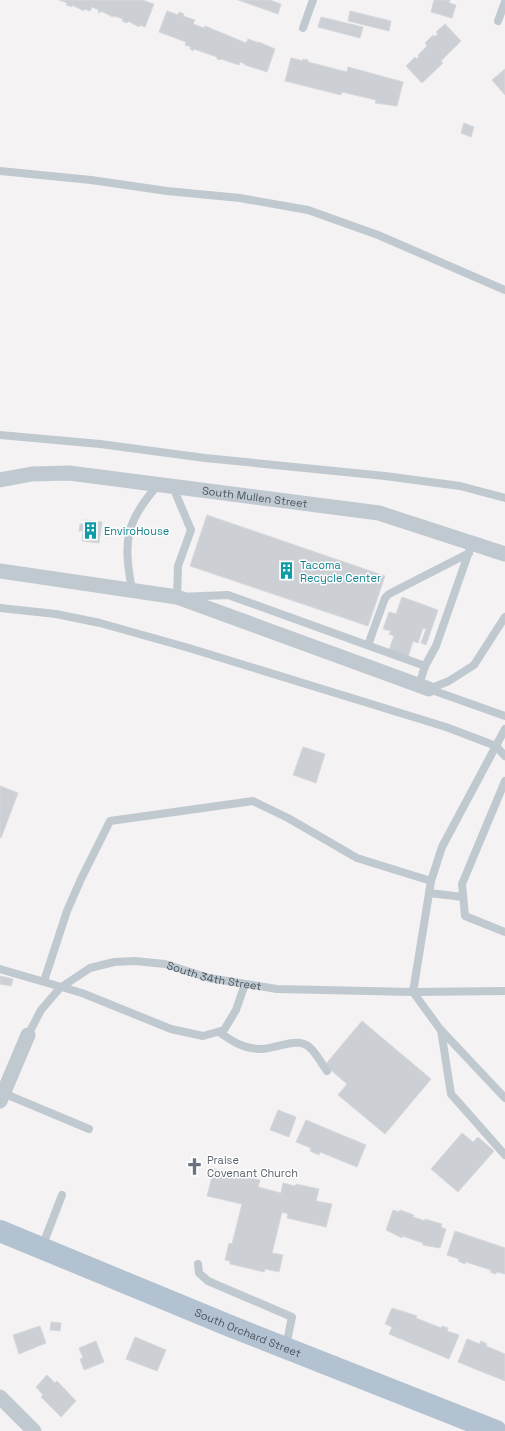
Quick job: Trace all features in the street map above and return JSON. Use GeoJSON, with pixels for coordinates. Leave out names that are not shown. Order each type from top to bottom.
{"type":"FeatureCollection","features":[{"type":"Feature","properties":{"kind":"main road","name":"South Orchard Street"},"geometry":{"type":"LineString","coordinates":[[0,1231],[496,1431]]}},
{"type":"Feature","properties":{"kind":"street","name":"South Mullen Street"},"geometry":{"type":"LineString","coordinates":[[0,480],[32,474],[69,473],[379,513],[470,548],[505,554]]}},
{"type":"Feature","properties":{"kind":"street"},"geometry":{"type":"LineString","coordinates":[[0,571],[177,597],[424,687]]}},
{"type":"Feature","properties":{"kind":"street","name":"South 34th Street"},"geometry":{"type":"LineString","coordinates":[[2,1097],[28,1035]]}},
{"type":"Feature","properties":{"kind":"street"},"geometry":{"type":"LineString","coordinates":[[0,1397],[34,1431]]}},
{"type":"Feature","properties":{"kind":"lane"},"geometry":{"type":"LineString","coordinates":[[303,28],[312,0]]}},
{"type":"Feature","properties":{"kind":"lane"},"geometry":{"type":"LineString","coordinates":[[498,21],[505,2]]}},
{"type":"Feature","properties":{"kind":"lane"},"geometry":{"type":"LineString","coordinates":[[0,171],[91,180],[168,191],[240,198],[308,210],[378,235],[505,290]]}},
{"type":"Feature","properties":{"kind":"lane"},"geometry":{"type":"LineString","coordinates":[[0,435],[100,444],[205,458],[385,476],[460,486],[505,498]]}},
{"type":"Feature","properties":{"kind":"lane"},"geometry":{"type":"LineString","coordinates":[[132,590],[127,559],[129,530],[142,503],[166,486],[191,530],[178,566],[177,597],[228,595],[425,666]]}},
{"type":"Feature","properties":{"kind":"lane"},"geometry":{"type":"LineString","coordinates":[[368,645],[385,598],[389,594],[470,548]]}},
{"type":"Feature","properties":{"kind":"lane"},"geometry":{"type":"LineString","coordinates":[[424,687],[425,666],[436,646],[470,548]]}},
{"type":"Feature","properties":{"kind":"lane"},"geometry":{"type":"LineString","coordinates":[[0,608],[56,614],[107,625],[189,648],[446,727],[496,746],[505,756]]}},
{"type":"Feature","properties":{"kind":"lane"},"geometry":{"type":"LineString","coordinates":[[424,687],[450,681],[474,665],[505,617]]}},
{"type":"Feature","properties":{"kind":"lane"},"geometry":{"type":"LineString","coordinates":[[424,687],[505,716]]}},
{"type":"Feature","properties":{"kind":"lane"},"geometry":{"type":"LineString","coordinates":[[505,729],[442,847],[431,881],[413,992],[440,1029],[505,1098]]}},
{"type":"Feature","properties":{"kind":"lane"},"geometry":{"type":"LineString","coordinates":[[505,781],[462,884],[465,916],[505,932]]}},
{"type":"Feature","properties":{"kind":"lane"},"geometry":{"type":"LineString","coordinates":[[44,981],[68,911],[81,879],[110,821],[254,801],[288,818],[357,858],[431,881]]}},
{"type":"Feature","properties":{"kind":"lane"},"geometry":{"type":"LineString","coordinates":[[429,893],[463,897]]}},
{"type":"Feature","properties":{"kind":"lane","name":"South 34th Street"},"geometry":{"type":"LineString","coordinates":[[28,1035],[41,1010],[60,988],[90,968],[114,962],[134,961],[165,964],[208,978],[277,989],[413,992],[505,991]]}},
{"type":"Feature","properties":{"kind":"lane"},"geometry":{"type":"LineString","coordinates":[[0,969],[44,981],[60,988],[82,993],[171,1029],[203,1036],[224,1030],[236,1010],[245,984]]}},
{"type":"Feature","properties":{"kind":"lane"},"geometry":{"type":"LineString","coordinates":[[440,1029],[451,1094],[505,1155]]}},
{"type":"Feature","properties":{"kind":"lane"},"geometry":{"type":"LineString","coordinates":[[219,1032],[236,1044],[245,1047],[260,1049],[298,1043],[307,1045],[314,1052],[327,1071]]}},
{"type":"Feature","properties":{"kind":"lane"},"geometry":{"type":"LineString","coordinates":[[2,1097],[89,1129]]}},
{"type":"Feature","properties":{"kind":"lane"},"geometry":{"type":"LineString","coordinates":[[42,1248],[62,1195]]}},
{"type":"Feature","properties":{"kind":"lane"},"geometry":{"type":"LineString","coordinates":[[198,1264],[199,1273],[208,1281],[292,1317],[285,1347]]}},
{"type":"Feature","properties":{"kind":"building"},"geometry":{"type":"Polygon","coordinates":[[[59,0],[142,0],[154,4],[145,27],[140,25],[139,27],[128,21],[127,23],[122,21],[123,19],[113,17],[101,11],[100,13],[98,12],[99,10],[92,7],[90,11],[84,9],[84,11],[72,5],[72,7],[66,5],[67,3],[59,0]]]}},
{"type":"Feature","properties":{"kind":"building"},"geometry":{"type":"Polygon","coordinates":[[[238,0],[270,0],[281,4],[278,14],[238,0]]]}},
{"type":"Feature","properties":{"kind":"building"},"geometry":{"type":"Polygon","coordinates":[[[434,0],[450,0],[449,3],[456,5],[452,18],[431,12],[434,0]]]}},
{"type":"Feature","properties":{"kind":"building"},"geometry":{"type":"Polygon","coordinates":[[[167,11],[178,15],[179,12],[184,14],[183,16],[195,20],[193,24],[204,28],[205,26],[246,43],[248,39],[275,49],[267,72],[240,62],[239,65],[217,59],[217,57],[194,49],[193,51],[190,49],[191,47],[185,45],[186,42],[159,32],[167,11]]]}},
{"type":"Feature","properties":{"kind":"building"},"geometry":{"type":"Polygon","coordinates":[[[350,11],[391,21],[389,31],[348,21],[350,11]]]}},
{"type":"Feature","properties":{"kind":"building"},"geometry":{"type":"Polygon","coordinates":[[[321,17],[363,27],[360,38],[318,27],[321,17]]]}},
{"type":"Feature","properties":{"kind":"building"},"geometry":{"type":"Polygon","coordinates":[[[445,24],[461,41],[441,61],[443,63],[422,83],[406,66],[415,57],[417,59],[419,56],[418,55],[427,46],[425,43],[433,35],[434,37],[438,34],[436,32],[445,24]]]}},
{"type":"Feature","properties":{"kind":"building"},"geometry":{"type":"Polygon","coordinates":[[[291,58],[303,61],[303,59],[308,60],[308,62],[347,72],[348,67],[403,82],[397,106],[375,103],[376,100],[342,92],[341,95],[285,81],[291,58]]]}},
{"type":"Feature","properties":{"kind":"building"},"geometry":{"type":"Polygon","coordinates":[[[505,69],[505,95],[492,80],[505,69]]]}},
{"type":"Feature","properties":{"kind":"building"},"geometry":{"type":"Polygon","coordinates":[[[464,123],[474,127],[471,137],[461,133],[464,123]]]}},
{"type":"Feature","properties":{"kind":"building","name":"Tacoma Recycle Center"},"geometry":{"type":"Polygon","coordinates":[[[207,515],[385,576],[368,626],[190,566],[207,515]]]}},
{"type":"Feature","properties":{"kind":"building","name":"EnviroHouse"},"geometry":{"type":"Polygon","coordinates":[[[84,520],[102,522],[99,543],[82,541],[83,531],[79,531],[80,524],[84,524],[84,520]]]}},
{"type":"Feature","properties":{"kind":"building"},"geometry":{"type":"Polygon","coordinates":[[[402,597],[438,610],[426,645],[421,643],[426,629],[423,628],[418,643],[413,641],[408,657],[389,650],[394,636],[389,634],[391,631],[383,629],[389,612],[396,614],[402,597]]]}},
{"type":"Feature","properties":{"kind":"building"},"geometry":{"type":"Polygon","coordinates":[[[303,747],[325,754],[316,783],[293,775],[303,747]]]}},
{"type":"Feature","properties":{"kind":"building"},"geometry":{"type":"Polygon","coordinates":[[[0,786],[18,793],[1,838],[0,837],[0,786]]]}},
{"type":"Feature","properties":{"kind":"building"},"geometry":{"type":"Polygon","coordinates":[[[0,976],[13,979],[11,986],[0,984],[0,976]]]}},
{"type":"Feature","properties":{"kind":"building"},"geometry":{"type":"Polygon","coordinates":[[[362,1021],[431,1079],[385,1134],[338,1095],[347,1084],[325,1065],[362,1021]]]}},
{"type":"Feature","properties":{"kind":"building"},"geometry":{"type":"Polygon","coordinates":[[[278,1110],[296,1117],[289,1137],[270,1130],[278,1110]]]}},
{"type":"Feature","properties":{"kind":"building"},"geometry":{"type":"Polygon","coordinates":[[[306,1120],[366,1145],[357,1167],[320,1152],[319,1155],[310,1151],[311,1148],[296,1142],[306,1120]]]}},
{"type":"Feature","properties":{"kind":"building"},"geometry":{"type":"Polygon","coordinates":[[[462,1133],[473,1142],[478,1137],[494,1151],[458,1192],[431,1169],[462,1133]]]}},
{"type":"Feature","properties":{"kind":"building"},"geometry":{"type":"Polygon","coordinates":[[[214,1169],[260,1180],[258,1187],[281,1193],[283,1183],[319,1189],[316,1201],[332,1204],[326,1227],[287,1218],[288,1214],[282,1212],[272,1253],[283,1255],[279,1272],[265,1269],[264,1272],[230,1264],[230,1261],[225,1260],[229,1243],[232,1244],[242,1204],[207,1196],[214,1169]]]}},
{"type":"Feature","properties":{"kind":"building"},"geometry":{"type":"Polygon","coordinates":[[[393,1210],[399,1212],[400,1210],[425,1221],[425,1219],[442,1224],[441,1227],[446,1229],[440,1248],[423,1245],[423,1243],[402,1236],[402,1238],[386,1230],[393,1210]]]}},
{"type":"Feature","properties":{"kind":"building"},"geometry":{"type":"Polygon","coordinates":[[[455,1231],[505,1248],[505,1274],[497,1272],[496,1274],[490,1272],[491,1270],[466,1262],[465,1264],[458,1261],[459,1259],[447,1255],[455,1231]]]}},
{"type":"Feature","properties":{"kind":"building"},"geometry":{"type":"Polygon","coordinates":[[[392,1308],[417,1316],[416,1318],[441,1328],[442,1326],[448,1328],[447,1331],[459,1335],[449,1359],[389,1334],[392,1327],[385,1324],[392,1308]]]}},
{"type":"Feature","properties":{"kind":"building"},"geometry":{"type":"Polygon","coordinates":[[[51,1322],[61,1323],[60,1331],[50,1330],[51,1322]]]}},
{"type":"Feature","properties":{"kind":"building"},"geometry":{"type":"Polygon","coordinates":[[[40,1326],[46,1343],[19,1354],[13,1335],[40,1326]]]}},
{"type":"Feature","properties":{"kind":"building"},"geometry":{"type":"Polygon","coordinates":[[[135,1337],[166,1350],[157,1371],[126,1359],[135,1337]]]}},
{"type":"Feature","properties":{"kind":"building"},"geometry":{"type":"Polygon","coordinates":[[[467,1339],[480,1344],[481,1341],[487,1344],[486,1346],[505,1354],[505,1381],[458,1362],[467,1339]]]}},
{"type":"Feature","properties":{"kind":"building"},"geometry":{"type":"Polygon","coordinates":[[[96,1341],[104,1362],[84,1370],[80,1359],[83,1358],[79,1348],[96,1341]]]}},
{"type":"Feature","properties":{"kind":"building"},"geometry":{"type":"Polygon","coordinates":[[[47,1375],[55,1383],[57,1381],[76,1401],[61,1417],[41,1397],[43,1395],[36,1387],[47,1375]]]}},
{"type":"Feature","properties":{"kind":"place","name":"EnviroHouse"},"geometry":{"type":"Point","coordinates":[91,531]}},
{"type":"Feature","properties":{"kind":"place","name":"Tacoma Recycle Center"},"geometry":{"type":"Point","coordinates":[287,571]}},
{"type":"Feature","properties":{"kind":"place","name":"Praise Covenant Church"},"geometry":{"type":"Point","coordinates":[194,1166]}}]}
